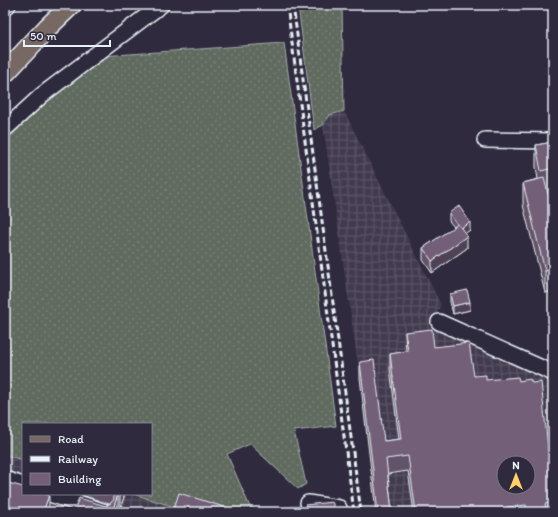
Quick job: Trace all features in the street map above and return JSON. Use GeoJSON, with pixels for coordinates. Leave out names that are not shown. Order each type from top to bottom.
{"type":"FeatureCollection","features":[{"type":"Feature","properties":{"kind":"main road"},"geometry":{"type":"LineString","coordinates":[[5,73],[71,5]]}},
{"type":"Feature","properties":{"kind":"street"},"geometry":{"type":"LineString","coordinates":[[5,8],[8,5]]}},
{"type":"Feature","properties":{"kind":"street"},"geometry":{"type":"LineString","coordinates":[[5,129],[42,96],[161,5]]}},
{"type":"Feature","properties":{"kind":"street"},"geometry":{"type":"LineString","coordinates":[[485,140],[553,141]]}},
{"type":"Feature","properties":{"kind":"street"},"geometry":{"type":"LineString","coordinates":[[439,322],[553,372]]}},
{"type":"Feature","properties":{"kind":"street"},"geometry":{"type":"LineString","coordinates":[[5,479],[22,485]]}},
{"type":"Feature","properties":{"kind":"street"},"geometry":{"type":"LineString","coordinates":[[51,495],[66,506],[105,512]]}},
{"type":"Feature","properties":{"kind":"street"},"geometry":{"type":"LineString","coordinates":[[308,503],[339,508],[339,512]]}},
{"type":"Feature","properties":{"kind":"shaded area"},"geometry":{"type":"Polygon","coordinates":[[[344,111],[441,305],[432,322],[553,377],[553,512],[376,512],[360,378],[323,125],[330,115],[344,111]]]}},
{"type":"Feature","properties":{"kind":"shaded area"},"geometry":{"type":"Polygon","coordinates":[[[5,455],[22,460],[22,495],[136,495],[191,512],[5,512],[5,455]]]}},
{"type":"Feature","properties":{"kind":"shaded area"},"geometry":{"type":"Polygon","coordinates":[[[340,496],[342,512],[257,512],[340,496]]]}},
{"type":"Feature","properties":{"kind":"green space"},"geometry":{"type":"Polygon","coordinates":[[[298,5],[342,5],[344,111],[330,115],[323,125],[314,130],[298,5]]]}},
{"type":"Feature","properties":{"kind":"green space"},"geometry":{"type":"Polygon","coordinates":[[[284,43],[336,426],[294,431],[306,484],[298,489],[250,444],[227,454],[250,507],[256,512],[191,512],[136,495],[152,495],[152,423],[22,423],[22,460],[5,455],[5,135],[9,130],[102,56],[284,43]]]}},
{"type":"Feature","properties":{"kind":"building"},"geometry":{"type":"Polygon","coordinates":[[[553,142],[553,168],[541,171],[536,145],[553,142]]]}},
{"type":"Feature","properties":{"kind":"building"},"geometry":{"type":"Polygon","coordinates":[[[544,178],[553,213],[553,269],[545,271],[523,183],[544,178]]]}},
{"type":"Feature","properties":{"kind":"building"},"geometry":{"type":"Polygon","coordinates":[[[459,206],[470,222],[461,228],[449,213],[459,206]]]}},
{"type":"Feature","properties":{"kind":"building"},"geometry":{"type":"Polygon","coordinates":[[[458,224],[467,236],[432,261],[423,248],[458,224]]]}},
{"type":"Feature","properties":{"kind":"building"},"geometry":{"type":"Polygon","coordinates":[[[467,290],[470,302],[453,306],[450,294],[467,290]]]}},
{"type":"Feature","properties":{"kind":"building"},"geometry":{"type":"Polygon","coordinates":[[[432,329],[434,347],[469,343],[474,376],[486,375],[486,380],[518,377],[519,381],[530,379],[532,383],[541,382],[553,503],[545,504],[546,508],[527,510],[526,505],[507,507],[508,512],[416,512],[408,456],[386,459],[392,512],[378,512],[360,362],[374,360],[384,441],[401,439],[390,354],[408,351],[405,332],[432,329]]]}},
{"type":"Feature","properties":{"kind":"building"},"geometry":{"type":"Polygon","coordinates":[[[5,482],[22,487],[22,495],[49,495],[43,512],[5,512],[5,482]]]}},
{"type":"Feature","properties":{"kind":"building"},"geometry":{"type":"Polygon","coordinates":[[[179,493],[240,512],[173,511],[179,493]]]}},
{"type":"Feature","properties":{"kind":"building"},"geometry":{"type":"Polygon","coordinates":[[[113,495],[118,495],[112,512],[81,512],[74,510],[79,498],[106,506],[114,499],[113,495]]]}},
{"type":"Feature","properties":{"kind":"building"},"geometry":{"type":"Polygon","coordinates":[[[332,502],[334,512],[279,512],[306,508],[305,505],[332,502]]]}},
{"type":"Feature","properties":{"kind":"railway"},"geometry":{"type":"LineString","coordinates":[[287,5],[354,512]]}},
{"type":"Feature","properties":{"kind":"railway"},"geometry":{"type":"LineString","coordinates":[[293,5],[361,512]]}}]}
